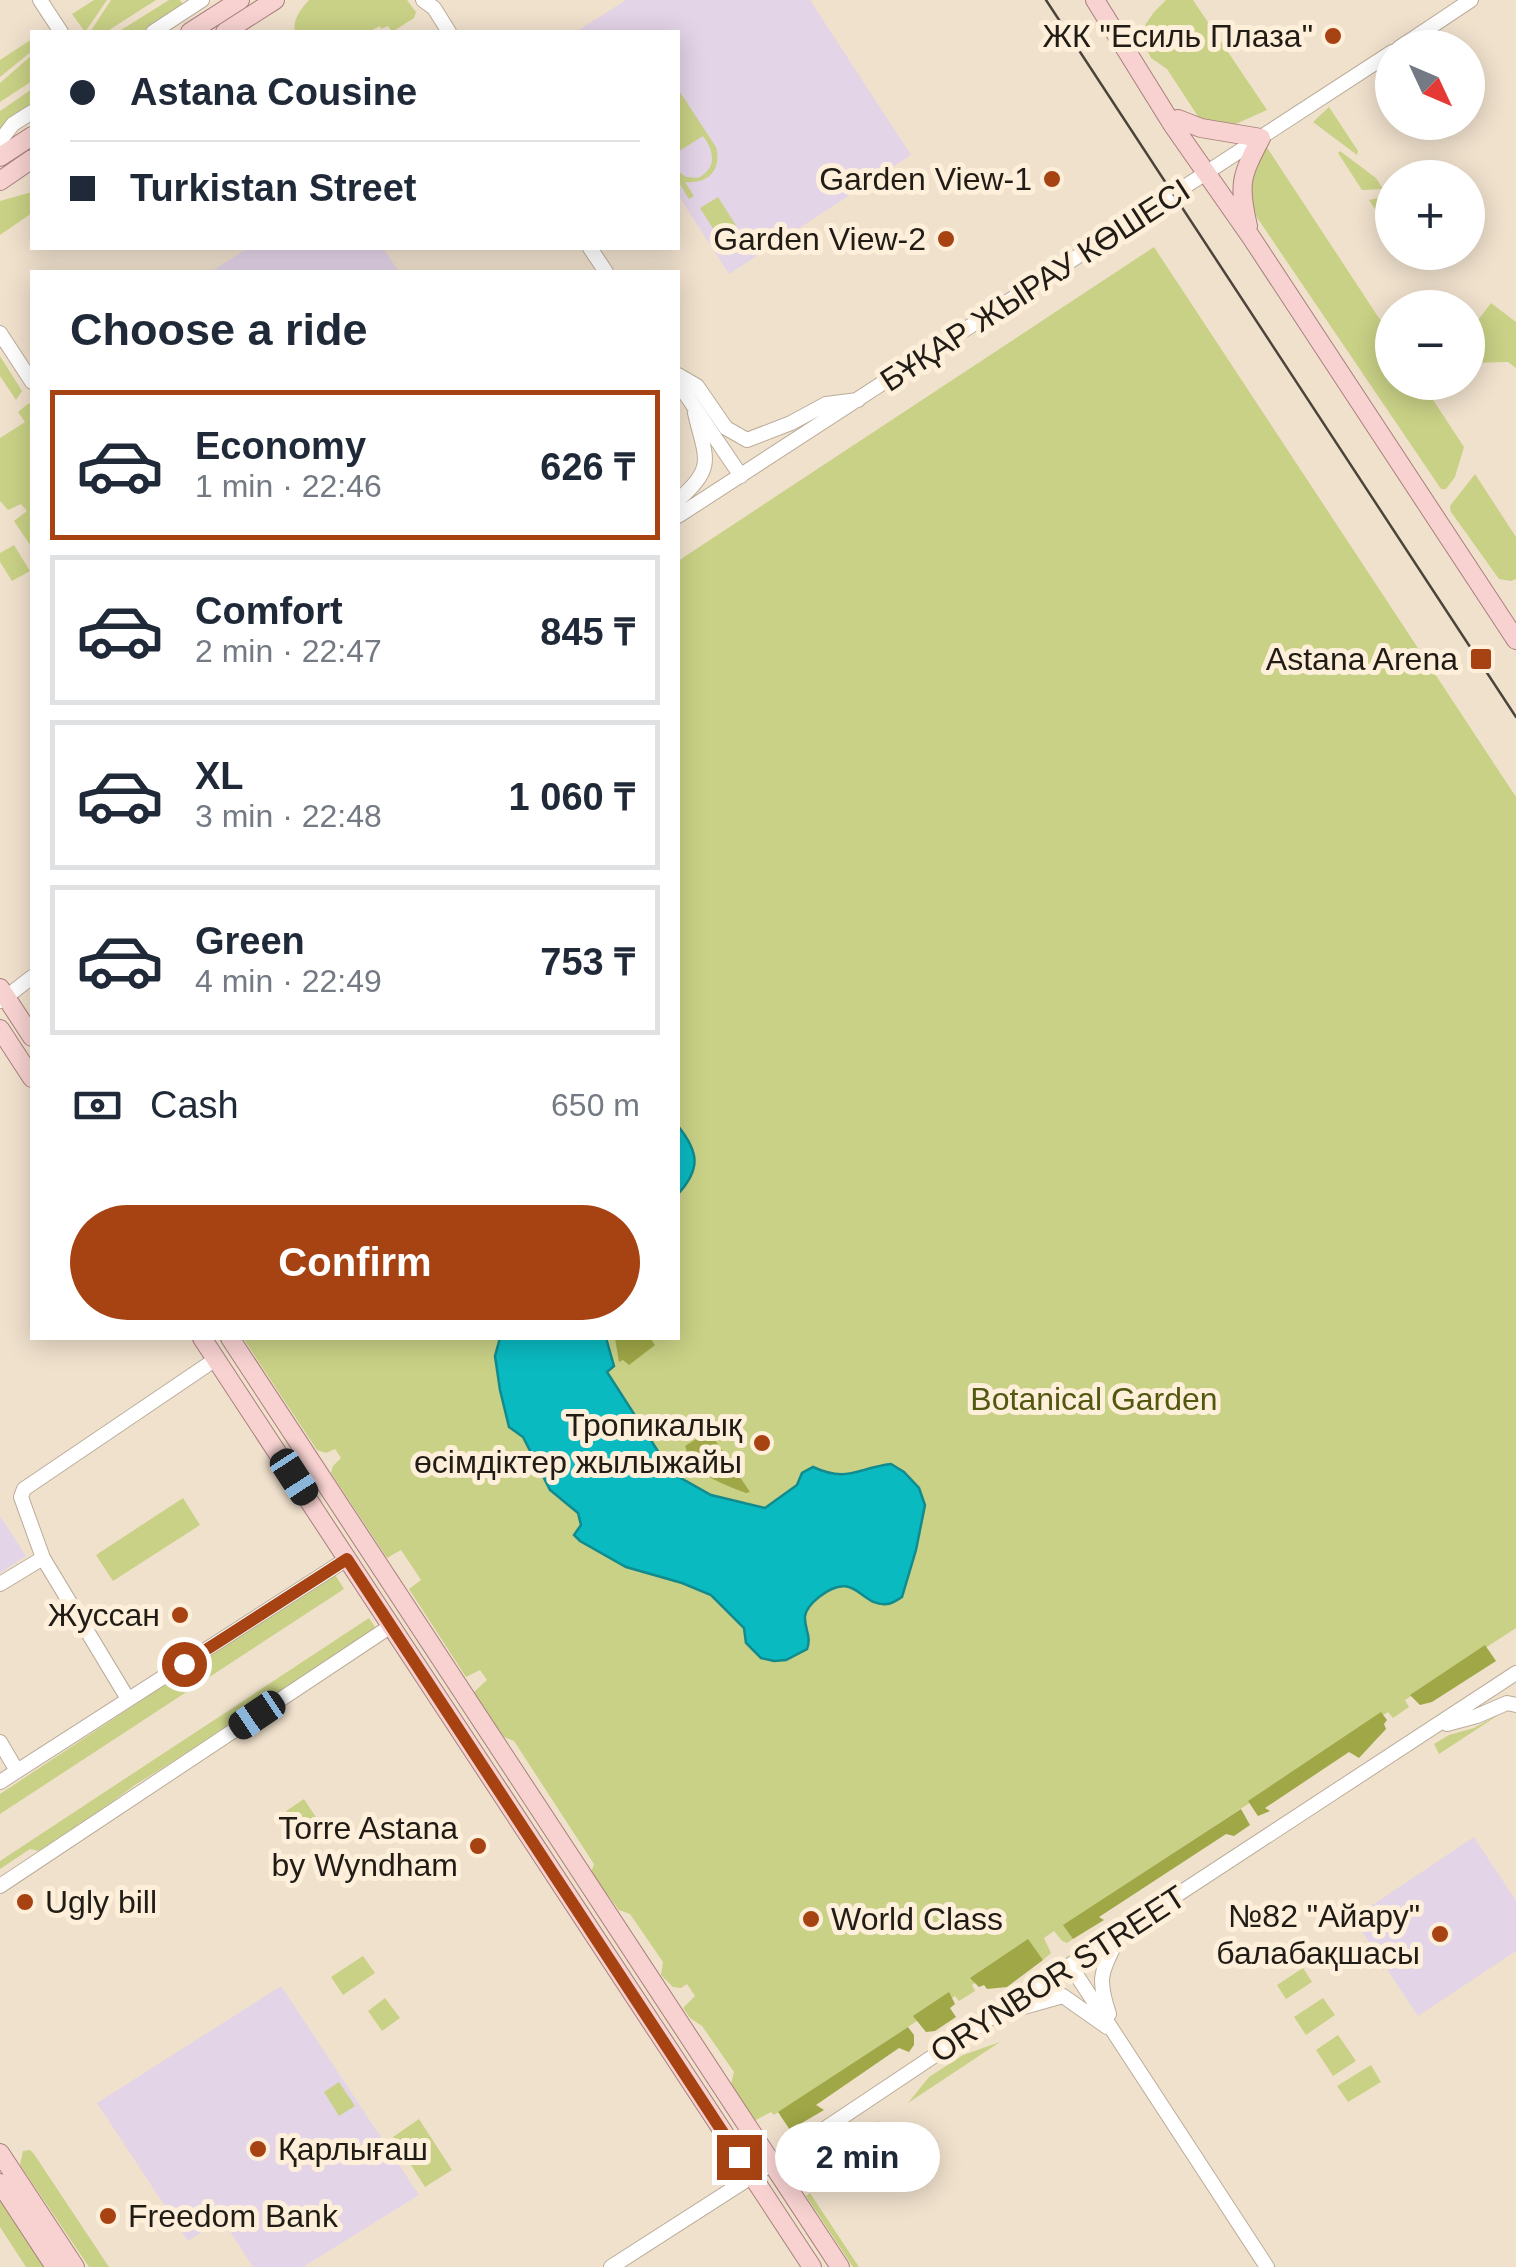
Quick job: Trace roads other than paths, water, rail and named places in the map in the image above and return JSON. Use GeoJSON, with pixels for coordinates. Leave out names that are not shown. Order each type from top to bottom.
{"type":"FeatureCollection","features":[{"type":"Feature","properties":{"kind":"main road"},"geometry":{"type":"LineString","coordinates":[[193,30],[240,0]]}},
{"type":"Feature","properties":{"kind":"main road"},"geometry":{"type":"LineString","coordinates":[[229,30],[275,0]]}},
{"type":"Feature","properties":{"kind":"main road"},"geometry":{"type":"LineString","coordinates":[[1096,0],[1178,118],[1206,173]]}},
{"type":"Feature","properties":{"kind":"main road"},"geometry":{"type":"LineString","coordinates":[[1096,0],[1172,124],[1251,237],[1516,640]]}},
{"type":"Feature","properties":{"kind":"main road"},"geometry":{"type":"LineString","coordinates":[[1178,118],[1200,128],[1261,138],[1242,182],[1251,237]]}},
{"type":"Feature","properties":{"kind":"main road"},"geometry":{"type":"LineString","coordinates":[[0,157],[30,137]]}},
{"type":"Feature","properties":{"kind":"main road"},"geometry":{"type":"LineString","coordinates":[[0,180],[30,160]]}},
{"type":"Feature","properties":{"kind":"main road"},"geometry":{"type":"LineString","coordinates":[[2,995],[30,1034]]}},
{"type":"Feature","properties":{"kind":"main road"},"geometry":{"type":"LineString","coordinates":[[0,1029],[30,1075]]}},
{"type":"Feature","properties":{"kind":"main road"},"geometry":{"type":"LineString","coordinates":[[203,1340],[812,2267]]}},
{"type":"Feature","properties":{"kind":"main road"},"geometry":{"type":"LineString","coordinates":[[231,1340],[840,2267]]}},
{"type":"Feature","properties":{"kind":"main road"},"geometry":{"type":"LineString","coordinates":[[347,1559],[366,1570],[371,1566],[372,1554]]}},
{"type":"Feature","properties":{"kind":"main road"},"geometry":{"type":"LineString","coordinates":[[388,1622],[384,1611],[395,1602],[410,1612]]}},
{"type":"Feature","properties":{"kind":"main road"},"geometry":{"type":"LineString","coordinates":[[548,1865],[562,1869],[567,1865],[567,1851]]}},
{"type":"Feature","properties":{"kind":"main road"},"geometry":{"type":"LineString","coordinates":[[587,1926],[587,1906],[599,1903],[605,1908]]}},
{"type":"Feature","properties":{"kind":"main road"},"geometry":{"type":"LineString","coordinates":[[0,2152],[75,2267]]}},
{"type":"Feature","properties":{"kind":"main road"},"geometry":{"type":"LineString","coordinates":[[0,2183],[56,2267]]}},
{"type":"Feature","properties":{"kind":"street"},"geometry":{"type":"LineString","coordinates":[[40,0],[60,30]]}},
{"type":"Feature","properties":{"kind":"street"},"geometry":{"type":"LineString","coordinates":[[156,30],[202,0]]}},
{"type":"Feature","properties":{"kind":"street"},"geometry":{"type":"LineString","coordinates":[[1426,30],[1471,0]]}},
{"type":"Feature","properties":{"kind":"street"},"geometry":{"type":"LineString","coordinates":[[430,3],[448,30]]}},
{"type":"Feature","properties":{"kind":"street","name":"БҰҚАР ЖЫРАУ КӨШЕСІ"},"geometry":{"type":"LineString","coordinates":[[680,515],[1375,63]]}},
{"type":"Feature","properties":{"kind":"street"},"geometry":{"type":"LineString","coordinates":[[0,141],[13,124],[30,113]]}},
{"type":"Feature","properties":{"kind":"street"},"geometry":{"type":"LineString","coordinates":[[0,332],[30,379]]}},
{"type":"Feature","properties":{"kind":"street"},"geometry":{"type":"LineString","coordinates":[[680,376],[697,386],[726,428],[746,440],[791,424],[826,404],[859,400]]}},
{"type":"Feature","properties":{"kind":"street"},"geometry":{"type":"LineString","coordinates":[[680,386],[741,476]]}},
{"type":"Feature","properties":{"kind":"street"},"geometry":{"type":"LineString","coordinates":[[680,498],[698,480],[707,457],[694,406]]}},
{"type":"Feature","properties":{"kind":"street"},"geometry":{"type":"LineString","coordinates":[[2,995],[30,978]]}},
{"type":"Feature","properties":{"kind":"street"},"geometry":{"type":"LineString","coordinates":[[128,1699],[43,1558],[21,1496],[24,1489],[216,1360]]}},
{"type":"Feature","properties":{"kind":"street"},"geometry":{"type":"LineString","coordinates":[[0,1584],[43,1558]]}},
{"type":"Feature","properties":{"kind":"street"},"geometry":{"type":"LineString","coordinates":[[0,1782],[347,1559]]}},
{"type":"Feature","properties":{"kind":"street"},"geometry":{"type":"LineString","coordinates":[[0,1886],[388,1622]]}},
{"type":"Feature","properties":{"kind":"street","name":"ORYNBOR STREET"},"geometry":{"type":"LineString","coordinates":[[751,2175],[1516,1673]]}},
{"type":"Feature","properties":{"kind":"street"},"geometry":{"type":"LineString","coordinates":[[1432,1728],[1477,1716],[1506,1703],[1516,1705]]}},
{"type":"Feature","properties":{"kind":"street"},"geometry":{"type":"LineString","coordinates":[[0,1742],[18,1770]]}},
{"type":"Feature","properties":{"kind":"street"},"geometry":{"type":"LineString","coordinates":[[1115,2034],[1100,1978],[1121,1933]]}},
{"type":"Feature","properties":{"kind":"street"},"geometry":{"type":"LineString","coordinates":[[1070,1965],[1267,2267]]}},
{"type":"Feature","properties":{"kind":"street"},"geometry":{"type":"LineString","coordinates":[[995,2015],[1063,1996],[1115,2034]]}},
{"type":"Feature","properties":{"kind":"street"},"geometry":{"type":"LineString","coordinates":[[611,2267],[751,2175]]}},
{"type":"Feature","properties":{"kind":"water"},"geometry":{"type":"Polygon","coordinates":[[[680,1129],[694,1160],[680,1191],[680,1129]]]}},
{"type":"Feature","properties":{"kind":"water"},"geometry":{"type":"Polygon","coordinates":[[[499,1340],[607,1340],[614,1366],[607,1372],[672,1473],[711,1495],[765,1508],[797,1485],[802,1473],[813,1467],[844,1474],[891,1464],[919,1488],[925,1505],[902,1597],[891,1603],[878,1603],[850,1587],[831,1589],[806,1613],[807,1649],[786,1660],[761,1658],[746,1643],[744,1628],[711,1595],[626,1567],[574,1535],[581,1525],[578,1513],[550,1490],[523,1437],[509,1427],[495,1356],[499,1340]]]}},
{"type":"Feature","properties":{"kind":"tram line"},"geometry":{"type":"LineString","coordinates":[[1046,0],[1516,717]]}},
{"type":"Feature","properties":{"kind":"place","name":"ЖК \"Есиль Плаза\""},"geometry":{"type":"Point","coordinates":[1333,36]}},
{"type":"Feature","properties":{"kind":"place","name":"Garden View-1"},"geometry":{"type":"Point","coordinates":[1052,179]}},
{"type":"Feature","properties":{"kind":"place","name":"Garden View-2"},"geometry":{"type":"Point","coordinates":[946,239]}},
{"type":"Feature","properties":{"kind":"place","name":"Astana Arena"},"geometry":{"type":"Point","coordinates":[1481,659]}},
{"type":"Feature","properties":{"kind":"place","name":"Тропикалық өсімдіктер жылыжайы"},"geometry":{"type":"Point","coordinates":[762,1443]}},
{"type":"Feature","properties":{"kind":"place","name":"Жуссан"},"geometry":{"type":"Point","coordinates":[180,1615]}},
{"type":"Feature","properties":{"kind":"place","name":"Torre Astana by Wyndham"},"geometry":{"type":"Point","coordinates":[478,1846]}},
{"type":"Feature","properties":{"kind":"place","name":"Ugly bill"},"geometry":{"type":"Point","coordinates":[25,1902]}},
{"type":"Feature","properties":{"kind":"place","name":"World Class"},"geometry":{"type":"Point","coordinates":[811,1919]}},
{"type":"Feature","properties":{"kind":"place","name":"№82 \"Айару\" балабақшасы"},"geometry":{"type":"Point","coordinates":[1440,1934]}},
{"type":"Feature","properties":{"kind":"place","name":"Қарлығаш"},"geometry":{"type":"Point","coordinates":[258,2149]}},
{"type":"Feature","properties":{"kind":"place","name":"Freedom Bank"},"geometry":{"type":"Point","coordinates":[108,2216]}},
{"type":"Feature","properties":{"kind":"park label","name":"Botanical Garden"},"geometry":{"type":"Point","coordinates":[1094,1399]}}]}
